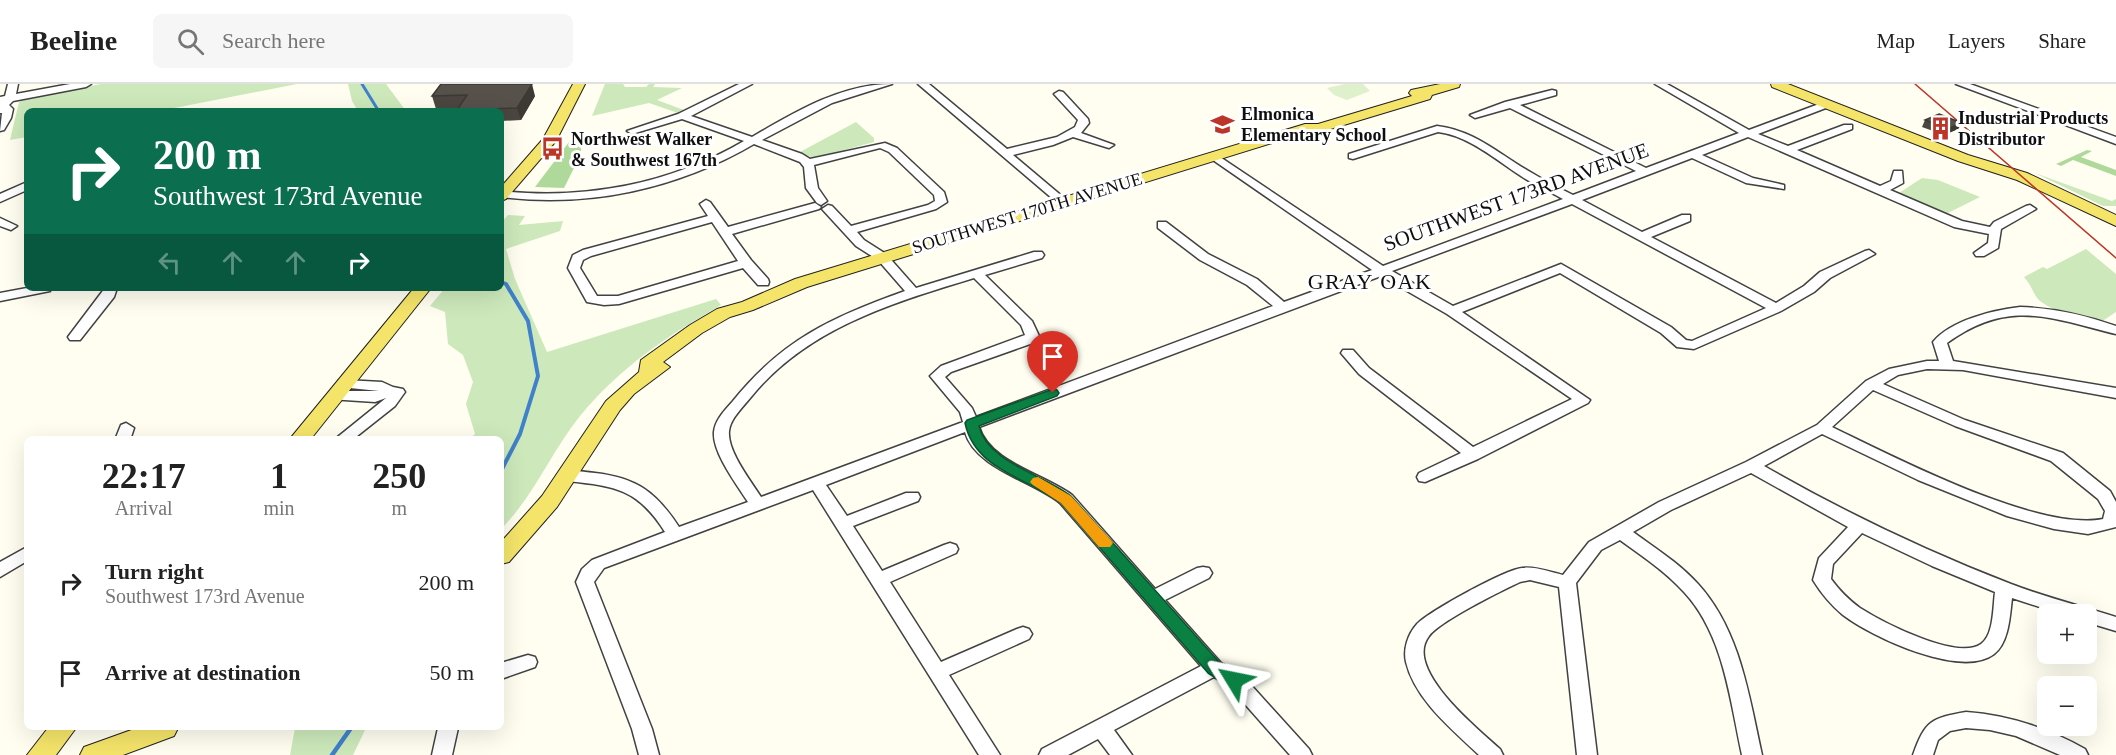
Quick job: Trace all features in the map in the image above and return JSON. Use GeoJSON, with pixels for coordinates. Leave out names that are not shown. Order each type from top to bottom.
{"type":"FeatureCollection","features":[{"type":"Feature","properties":{"kind":"main road"},"geometry":{"type":"LineString","coordinates":[[504,192],[549,141],[579,84]]}},
{"type":"Feature","properties":{"kind":"main road","name":"SOUTHWEST 170TH AVENUE"},"geometry":{"type":"LineString","coordinates":[[504,553],[528,528],[567,476],[596,428],[621,398],[648,372],[660,368],[696,340],[745,312],[747,306],[801,283],[882,257],[1310,127],[1319,128],[1425,96],[1427,92],[1454,84]]}},
{"type":"Feature","properties":{"kind":"main road"},"geometry":{"type":"LineString","coordinates":[[1777,84],[1963,158],[1985,163],[2113,216]]}},
{"type":"Feature","properties":{"kind":"main road"},"geometry":{"type":"LineString","coordinates":[[1963,158],[1977,167],[2043,195],[2116,231]]}},
{"type":"Feature","properties":{"kind":"main road"},"geometry":{"type":"LineString","coordinates":[[302,436],[421,291]]}},
{"type":"Feature","properties":{"kind":"main road"},"geometry":{"type":"LineString","coordinates":[[40,755],[61,730]]}},
{"type":"Feature","properties":{"kind":"main road"},"geometry":{"type":"LineString","coordinates":[[93,755],[160,730]]}},
{"type":"Feature","properties":{"kind":"street"},"geometry":{"type":"LineString","coordinates":[[4,104],[12,84]]}},
{"type":"Feature","properties":{"kind":"street"},"geometry":{"type":"LineString","coordinates":[[4,104],[86,84]]}},
{"type":"Feature","properties":{"kind":"street"},"geometry":{"type":"LineString","coordinates":[[632,131],[682,117],[747,84]]}},
{"type":"Feature","properties":{"kind":"street"},"geometry":{"type":"LineString","coordinates":[[504,195],[521,198],[564,198],[628,188],[680,175],[706,166],[825,103],[847,94],[887,84]]}},
{"type":"Feature","properties":{"kind":"street"},"geometry":{"type":"LineString","coordinates":[[923,84],[1064,203]]}},
{"type":"Feature","properties":{"kind":"street"},"geometry":{"type":"LineString","coordinates":[[1660,84],[1704,111],[1749,133],[1958,224],[1995,232]]}},
{"type":"Feature","properties":{"kind":"street"},"geometry":{"type":"LineString","coordinates":[[1961,84],[2116,141]]}},
{"type":"Feature","properties":{"kind":"street"},"geometry":{"type":"LineString","coordinates":[[1475,115],[1552,93]]}},
{"type":"Feature","properties":{"kind":"street"},"geometry":{"type":"LineString","coordinates":[[1006,153],[1073,135],[1082,126],[1083,119],[1059,94]]}},
{"type":"Feature","properties":{"kind":"street"},"geometry":{"type":"LineString","coordinates":[[0,124],[6,118],[8,109],[4,104]]}},
{"type":"Feature","properties":{"kind":"street"},"geometry":{"type":"LineString","coordinates":[[1509,104],[1644,171]]}},
{"type":"Feature","properties":{"kind":"street","name":"SOUTHWEST 173RD AVENUE"},"geometry":{"type":"LineString","coordinates":[[649,755],[642,729],[585,582],[588,574],[598,564],[1827,104]]}},
{"type":"Feature","properties":{"kind":"street"},"geometry":{"type":"LineString","coordinates":[[682,117],[798,156],[809,163],[811,186],[821,206],[860,243],[882,257],[914,294]]}},
{"type":"Feature","properties":{"kind":"street"},"geometry":{"type":"LineString","coordinates":[[1788,150],[1848,127]]}},
{"type":"Feature","properties":{"kind":"street"},"geometry":{"type":"LineString","coordinates":[[2101,135],[2116,128]]}},
{"type":"Feature","properties":{"kind":"street"},"geometry":{"type":"LineString","coordinates":[[1353,156],[1444,129],[1450,130],[1507,160],[1527,175],[1776,308]]}},
{"type":"Feature","properties":{"kind":"street"},"geometry":{"type":"LineString","coordinates":[[1073,135],[1108,145]]}},
{"type":"Feature","properties":{"kind":"street"},"geometry":{"type":"LineString","coordinates":[[809,163],[881,145],[892,150],[940,194],[941,202],[932,207],[848,231]]}},
{"type":"Feature","properties":{"kind":"street"},"geometry":{"type":"LineString","coordinates":[[1692,154],[1750,181],[1780,187]]}},
{"type":"Feature","properties":{"kind":"street"},"geometry":{"type":"LineString","coordinates":[[1214,156],[1381,270],[1452,311],[1582,400],[1425,477]]}},
{"type":"Feature","properties":{"kind":"street"},"geometry":{"type":"LineString","coordinates":[[1881,190],[1897,183],[1898,173]]}},
{"type":"Feature","properties":{"kind":"street"},"geometry":{"type":"LineString","coordinates":[[0,200],[24,187]]}},
{"type":"Feature","properties":{"kind":"street"},"geometry":{"type":"LineString","coordinates":[[706,204],[746,263],[763,282]]}},
{"type":"Feature","properties":{"kind":"street"},"geometry":{"type":"LineString","coordinates":[[724,232],[821,206]]}},
{"type":"Feature","properties":{"kind":"street"},"geometry":{"type":"LineString","coordinates":[[1980,253],[1994,245],[1998,225],[2030,209]]}},
{"type":"Feature","properties":{"kind":"street"},"geometry":{"type":"LineString","coordinates":[[715,218],[587,253],[577,258],[574,268],[592,299],[604,302],[619,300],[746,263]]}},
{"type":"Feature","properties":{"kind":"street"},"geometry":{"type":"LineString","coordinates":[[1642,236],[1686,218]]}},
{"type":"Feature","properties":{"kind":"street"},"geometry":{"type":"LineString","coordinates":[[1162,225],[1204,257],[1252,282],[1282,307]]}},
{"type":"Feature","properties":{"kind":"street"},"geometry":{"type":"LineString","coordinates":[[1452,311],[1561,268],[1666,330],[1682,344],[1694,345],[1776,308],[1809,289],[1825,275],[1869,254]]}},
{"type":"Feature","properties":{"kind":"street"},"geometry":{"type":"LineString","coordinates":[[757,503],[727,452],[721,433],[726,419],[760,376],[795,347],[834,323],[914,294],[1038,255]]}},
{"type":"Feature","properties":{"kind":"street"},"geometry":{"type":"LineString","coordinates":[[978,275],[1027,324],[1032,336],[1028,340],[946,369],[938,376],[967,411],[975,440],[992,458],[1053,489],[1066,499],[1214,668],[1234,680],[1302,755]]}},
{"type":"Feature","properties":{"kind":"street"},"geometry":{"type":"LineString","coordinates":[[0,297],[30,291]]}},
{"type":"Feature","properties":{"kind":"street"},"geometry":{"type":"LineString","coordinates":[[75,338],[109,291]]}},
{"type":"Feature","properties":{"kind":"street"},"geometry":{"type":"LineString","coordinates":[[1947,364],[1940,342],[1983,317],[1994,314],[2016,311],[2052,313],[2116,330]]}},
{"type":"Feature","properties":{"kind":"street"},"geometry":{"type":"LineString","coordinates":[[1348,353],[1364,371],[1473,455]]}},
{"type":"Feature","properties":{"kind":"street"},"geometry":{"type":"LineString","coordinates":[[1587,755],[1568,582],[1581,561],[1595,546],[1665,506],[1752,466],[1822,428],[1871,384],[1894,372],[1908,368],[1947,364],[2116,393]]}},
{"type":"Feature","properties":{"kind":"street"},"geometry":{"type":"LineString","coordinates":[[1822,428],[1929,478],[2020,513],[2076,528],[2102,529],[2111,523],[2113,511],[2104,495],[2078,472],[2057,458],[1959,423],[1871,384]]}},
{"type":"Feature","properties":{"kind":"street"},"geometry":{"type":"LineString","coordinates":[[339,390],[375,397],[389,392],[398,392],[396,397],[345,436]]}},
{"type":"Feature","properties":{"kind":"street"},"geometry":{"type":"LineString","coordinates":[[1752,466],[1859,526],[2004,588],[2116,624]]}},
{"type":"Feature","properties":{"kind":"street"},"geometry":{"type":"LineString","coordinates":[[567,476],[609,481],[639,490],[656,503],[675,534]]}},
{"type":"Feature","properties":{"kind":"street"},"geometry":{"type":"LineString","coordinates":[[816,481],[990,755]]}},
{"type":"Feature","properties":{"kind":"street"},"geometry":{"type":"LineString","coordinates":[[843,524],[912,497]]}},
{"type":"Feature","properties":{"kind":"street"},"geometry":{"type":"LineString","coordinates":[[1859,526],[1826,562],[1822,580],[1833,595],[1853,613],[1881,628],[1929,648],[1972,656],[1985,652],[1996,640],[2004,588]]}},
{"type":"Feature","properties":{"kind":"street"},"geometry":{"type":"LineString","coordinates":[[1620,531],[1676,574],[1700,598],[1716,624],[1730,660],[1752,755]]}},
{"type":"Feature","properties":{"kind":"street"},"geometry":{"type":"LineString","coordinates":[[878,580],[950,549]]}},
{"type":"Feature","properties":{"kind":"street"},"geometry":{"type":"LineString","coordinates":[[0,571],[24,555]]}},
{"type":"Feature","properties":{"kind":"street"},"geometry":{"type":"LineString","coordinates":[[1153,598],[1203,573]]}},
{"type":"Feature","properties":{"kind":"street"},"geometry":{"type":"LineString","coordinates":[[1493,755],[1434,697],[1416,668],[1414,648],[1420,632],[1436,620],[1522,574],[1568,582]]}},
{"type":"Feature","properties":{"kind":"street"},"geometry":{"type":"LineString","coordinates":[[938,672],[1023,634]]}},
{"type":"Feature","properties":{"kind":"street"},"geometry":{"type":"LineString","coordinates":[[504,671],[528,662]]}},
{"type":"Feature","properties":{"kind":"street"},"geometry":{"type":"LineString","coordinates":[[1049,755],[1214,668]]}},
{"type":"Feature","properties":{"kind":"street"},"geometry":{"type":"LineString","coordinates":[[1923,755],[1924,744],[1934,731],[1950,723],[1977,720],[2013,726],[2043,736],[2078,755]]}},
{"type":"Feature","properties":{"kind":"street"},"geometry":{"type":"LineString","coordinates":[[1101,728],[1122,755]]}},
{"type":"Feature","properties":{"kind":"street"},"geometry":{"type":"LineString","coordinates":[[442,754],[448,730]]}},
{"type":"Feature","properties":{"kind":"green space"},"geometry":{"type":"Polygon","coordinates":[[[101,84],[297,84],[174,108],[24,108],[24,138],[10,140],[19,102],[30,97],[101,84]]]}},
{"type":"Feature","properties":{"kind":"green space"},"geometry":{"type":"Polygon","coordinates":[[[348,84],[386,84],[404,108],[356,108],[348,84]]]}},
{"type":"Feature","properties":{"kind":"green space"},"geometry":{"type":"Polygon","coordinates":[[[605,84],[646,87],[649,84],[655,84],[653,87],[682,88],[657,100],[684,110],[678,113],[649,103],[592,116],[605,84]]]}},
{"type":"Feature","properties":{"kind":"green space"},"geometry":{"type":"Polygon","coordinates":[[[1345,84],[1363,84],[1370,91],[1347,100],[1334,95],[1327,88],[1345,84]]]}},
{"type":"Feature","properties":{"kind":"green space"},"geometry":{"type":"Polygon","coordinates":[[[856,122],[874,138],[874,142],[815,158],[798,153],[856,122]]]}},
{"type":"Feature","properties":{"kind":"green space"},"geometry":{"type":"Polygon","coordinates":[[[581,140],[581,154],[564,188],[535,187],[569,142],[581,140]]]}},
{"type":"Feature","properties":{"kind":"green space"},"geometry":{"type":"Polygon","coordinates":[[[2087,150],[2092,151],[2081,157],[2116,170],[2116,176],[2073,160],[2061,166],[2056,164],[2087,150]]]}},
{"type":"Feature","properties":{"kind":"green space"},"geometry":{"type":"Polygon","coordinates":[[[2035,173],[2112,201],[2116,199],[2116,206],[2103,206],[2035,173]]]}},
{"type":"Feature","properties":{"kind":"green space"},"geometry":{"type":"Polygon","coordinates":[[[1922,178],[1938,180],[1980,197],[1946,214],[1899,193],[1922,178]]]}},
{"type":"Feature","properties":{"kind":"green space"},"geometry":{"type":"Polygon","coordinates":[[[508,215],[525,216],[519,225],[563,221],[560,231],[506,249],[515,279],[547,352],[716,299],[721,305],[646,354],[595,399],[580,416],[533,488],[504,526],[504,436],[473,436],[475,434],[466,404],[473,382],[463,355],[448,344],[445,312],[430,306],[442,291],[504,291],[504,220],[508,215]]]}},
{"type":"Feature","properties":{"kind":"green space"},"geometry":{"type":"Polygon","coordinates":[[[2086,249],[2116,274],[2116,312],[2101,322],[2061,312],[2040,301],[2024,277],[2043,267],[2047,269],[2086,249]]]}},
{"type":"Feature","properties":{"kind":"green space"},"geometry":{"type":"Polygon","coordinates":[[[295,730],[365,730],[353,755],[290,755],[295,730]]]}},
{"type":"Feature","properties":{"kind":"building"},"geometry":{"type":"Polygon","coordinates":[[[441,84],[532,84],[517,108],[458,108],[467,95],[432,96],[441,84]]]}},
{"type":"Feature","properties":{"kind":"building"},"geometry":{"type":"Polygon","coordinates":[[[1939,114],[1962,123],[1947,129],[1925,120],[1939,114]]]}},
{"type":"Feature","properties":{"kind":"waterway"},"geometry":{"type":"LineString","coordinates":[[362,84],[377,108]]}},
{"type":"Feature","properties":{"kind":"waterway"},"geometry":{"type":"LineString","coordinates":[[504,283],[528,321],[538,376],[520,434],[504,465]]}},
{"type":"Feature","properties":{"kind":"waterway"},"geometry":{"type":"LineString","coordinates":[[332,755],[350,730]]}},
{"type":"Feature","properties":{"kind":"tram line"},"geometry":{"type":"LineString","coordinates":[[1915,84],[2116,258]]}},
{"type":"Feature","properties":{"kind":"slow traffic"},"geometry":{"type":"LineString","coordinates":[[1038,482],[1053,489],[1066,499],[1105,543]]}},
{"type":"Feature","properties":{"kind":"place","name":"Elmonica Elementary School"},"geometry":{"type":"Point","coordinates":[1223,124]}},
{"type":"Feature","properties":{"kind":"place","name":"Industrial Products Distributor"},"geometry":{"type":"Point","coordinates":[1940,128]}},
{"type":"Feature","properties":{"kind":"place","name":"Northwest Walker & Southwest 167th"},"geometry":{"type":"Point","coordinates":[553,149]}},
{"type":"Feature","properties":{"kind":"district","name":"GRAY OAK"},"geometry":{"type":"Point","coordinates":[1370,281]}},
{"type":"Feature","properties":{"kind":"route"},"geometry":{"type":"LineString","coordinates":[[1053,393],[972,423],[975,440],[992,458],[1053,489],[1066,499],[1214,668],[1234,680]]}}]}
